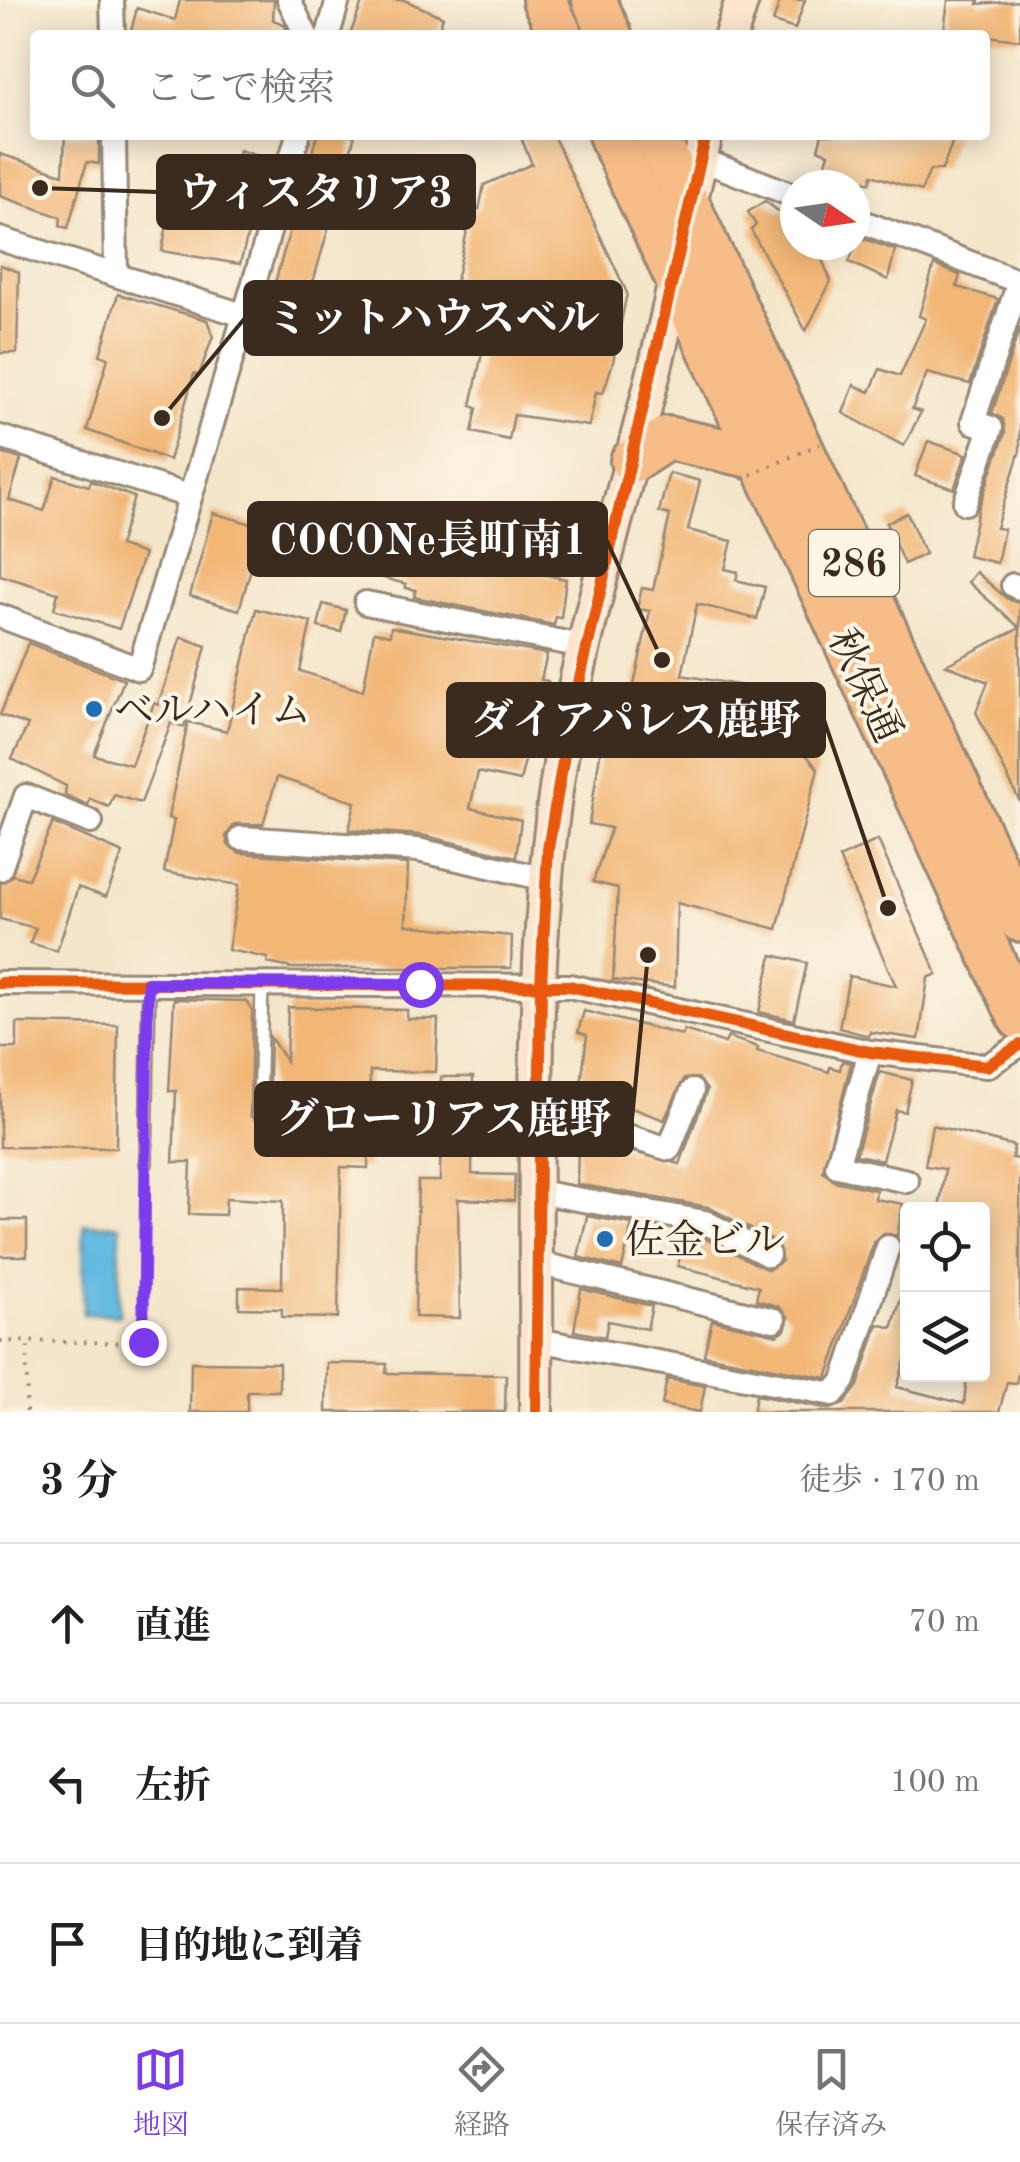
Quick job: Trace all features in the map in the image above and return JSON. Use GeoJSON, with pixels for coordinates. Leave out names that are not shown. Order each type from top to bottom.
{"type":"FeatureCollection","features":[{"type":"Feature","properties":{"kind":"highway"},"geometry":{"type":"LineString","coordinates":[[544,0],[559,30]]}},
{"type":"Feature","properties":{"kind":"highway","name":"秋保通"},"geometry":{"type":"LineString","coordinates":[[612,140],[676,274],[750,468],[1020,1018]]}},
{"type":"Feature","properties":{"kind":"highway","name":"秋保通"},"geometry":{"type":"LineString","coordinates":[[658,140],[1020,920]]}},
{"type":"Feature","properties":{"kind":"highway"},"geometry":{"type":"LineString","coordinates":[[632,461],[666,438],[750,468]]}},
{"type":"Feature","properties":{"kind":"street"},"geometry":{"type":"LineString","coordinates":[[112,0],[112,30]]}},
{"type":"Feature","properties":{"kind":"street"},"geometry":{"type":"LineString","coordinates":[[290,0],[304,30]]}},
{"type":"Feature","properties":{"kind":"street"},"geometry":{"type":"LineString","coordinates":[[329,30],[338,0]]}},
{"type":"Feature","properties":{"kind":"street"},"geometry":{"type":"LineString","coordinates":[[733,30],[742,0]]}},
{"type":"Feature","properties":{"kind":"street"},"geometry":{"type":"LineString","coordinates":[[114,140],[116,274]]}},
{"type":"Feature","properties":{"kind":"street"},"geometry":{"type":"LineString","coordinates":[[0,616],[139,669],[296,140]]}},
{"type":"Feature","properties":{"kind":"street"},"geometry":{"type":"LineString","coordinates":[[536,1412],[541,985],[546,878],[558,779],[703,147],[780,188]]}},
{"type":"Feature","properties":{"kind":"street"},"geometry":{"type":"LineString","coordinates":[[870,225],[1020,282],[974,422],[991,428],[965,503]]}},
{"type":"Feature","properties":{"kind":"street"},"geometry":{"type":"LineString","coordinates":[[0,239],[243,315]]}},
{"type":"Feature","properties":{"kind":"street"},"geometry":{"type":"LineString","coordinates":[[0,437],[188,496]]}},
{"type":"Feature","properties":{"kind":"street"},"geometry":{"type":"LineString","coordinates":[[366,604],[587,647]]}},
{"type":"Feature","properties":{"kind":"street"},"geometry":{"type":"LineString","coordinates":[[0,869],[26,796],[92,822]]}},
{"type":"Feature","properties":{"kind":"street"},"geometry":{"type":"LineString","coordinates":[[241,838],[418,850],[546,878]]}},
{"type":"Feature","properties":{"kind":"street"},"geometry":{"type":"LineString","coordinates":[[0,984],[568,986],[870,1052],[987,1066],[1020,1046]]}},
{"type":"Feature","properties":{"kind":"street"},"geometry":{"type":"LineString","coordinates":[[870,1052],[836,1166],[907,1181]]}},
{"type":"Feature","properties":{"kind":"street"},"geometry":{"type":"LineString","coordinates":[[539,1129],[611,1131],[668,1149],[692,1092]]}},
{"type":"Feature","properties":{"kind":"street"},"geometry":{"type":"LineString","coordinates":[[538,1192],[706,1222],[768,1255]]}},
{"type":"Feature","properties":{"kind":"street"},"geometry":{"type":"LineString","coordinates":[[536,1340],[833,1394],[844,1381],[888,1248]]}},
{"type":"Feature","properties":{"kind":"street"},"geometry":{"type":"LineString","coordinates":[[538,1264],[774,1320]]}},
{"type":"Feature","properties":{"kind":"lane"},"geometry":{"type":"LineString","coordinates":[[258,1115],[262,982]]}},
{"type":"Feature","properties":{"kind":"lane"},"geometry":{"type":"LineString","coordinates":[[146,1164],[148,983]]}},
{"type":"Feature","properties":{"kind":"path"},"geometry":{"type":"LineString","coordinates":[[750,468],[822,442]]}},
{"type":"Feature","properties":{"kind":"path"},"geometry":{"type":"LineString","coordinates":[[0,1340],[143,1342],[146,1164]]}},
{"type":"Feature","properties":{"kind":"path"},"geometry":{"type":"LineString","coordinates":[[26,1412],[28,1341]]}},
{"type":"Feature","properties":{"kind":"water"},"geometry":{"type":"Polygon","coordinates":[[[84,1224],[120,1225],[119,1315],[83,1314],[84,1224]]]}},
{"type":"Feature","properties":{"kind":"building"},"geometry":{"type":"Polygon","coordinates":[[[180,0],[274,0],[273,20],[284,24],[287,30],[131,30],[137,8],[175,20],[180,0]]]}},
{"type":"Feature","properties":{"kind":"building"},"geometry":{"type":"Polygon","coordinates":[[[363,0],[404,0],[443,17],[438,30],[352,30],[363,0]]]}},
{"type":"Feature","properties":{"kind":"building"},"geometry":{"type":"Polygon","coordinates":[[[780,0],[805,0],[795,29],[773,22],[780,0]]]}},
{"type":"Feature","properties":{"kind":"building"},"geometry":{"type":"Polygon","coordinates":[[[948,0],[979,0],[978,4],[1020,1],[1020,40],[990,36],[990,30],[944,30],[948,0]]]}},
{"type":"Feature","properties":{"kind":"building"},"geometry":{"type":"Polygon","coordinates":[[[65,140],[99,140],[99,164],[87,162],[68,228],[60,226],[61,217],[0,196],[0,154],[63,174],[65,140]]]}},
{"type":"Feature","properties":{"kind":"building"},"geometry":{"type":"Polygon","coordinates":[[[316,140],[354,140],[296,342],[261,332],[316,140]]]}},
{"type":"Feature","properties":{"kind":"building"},"geometry":{"type":"Polygon","coordinates":[[[522,140],[555,140],[627,293],[613,362],[603,393],[596,392],[589,426],[514,415],[509,440],[472,432],[477,408],[471,406],[485,339],[457,333],[463,302],[452,299],[472,208],[479,210],[484,185],[532,164],[522,140]]]}},
{"type":"Feature","properties":{"kind":"building"},"geometry":{"type":"Polygon","coordinates":[[[821,140],[953,140],[942,170],[930,170],[921,191],[872,175],[870,183],[870,170],[824,168],[829,154],[818,149],[821,140]]]}},
{"type":"Feature","properties":{"kind":"building"},"geometry":{"type":"Polygon","coordinates":[[[239,150],[268,159],[240,264],[162,251],[170,209],[221,219],[239,150]]]}},
{"type":"Feature","properties":{"kind":"building"},"geometry":{"type":"Polygon","coordinates":[[[765,201],[780,211],[780,260],[822,260],[831,281],[806,331],[751,230],[756,225],[748,212],[765,201]]]}},
{"type":"Feature","properties":{"kind":"building"},"geometry":{"type":"Polygon","coordinates":[[[870,241],[895,250],[888,280],[849,262],[870,260],[870,241]]]}},
{"type":"Feature","properties":{"kind":"building"},"geometry":{"type":"Polygon","coordinates":[[[0,265],[19,272],[17,353],[0,353],[0,265]]]}},
{"type":"Feature","properties":{"kind":"building"},"geometry":{"type":"Polygon","coordinates":[[[934,265],[960,275],[957,287],[998,299],[970,384],[927,373],[912,409],[921,412],[904,446],[843,413],[854,385],[870,392],[880,369],[900,376],[926,319],[919,316],[934,265]]]}},
{"type":"Feature","properties":{"kind":"building"},"geometry":{"type":"Polygon","coordinates":[[[118,294],[207,320],[213,336],[199,375],[194,374],[169,460],[87,430],[108,358],[100,355],[118,294]]]}},
{"type":"Feature","properties":{"kind":"building"},"geometry":{"type":"Polygon","coordinates":[[[1020,327],[1020,450],[996,528],[1004,529],[997,563],[968,556],[978,510],[1005,433],[1003,419],[992,413],[1020,327]]]}},
{"type":"Feature","properties":{"kind":"building"},"geometry":{"type":"Polygon","coordinates":[[[928,441],[966,454],[954,489],[915,476],[928,441]]]}},
{"type":"Feature","properties":{"kind":"building"},"geometry":{"type":"Polygon","coordinates":[[[0,453],[21,459],[9,500],[44,511],[55,476],[89,486],[91,481],[134,497],[119,546],[144,554],[119,629],[54,609],[58,593],[0,575],[0,453]]]}},
{"type":"Feature","properties":{"kind":"building"},"geometry":{"type":"Polygon","coordinates":[[[669,473],[700,481],[688,530],[732,541],[725,569],[738,572],[736,580],[765,587],[757,619],[697,604],[682,675],[743,686],[739,704],[769,710],[818,769],[777,929],[677,903],[675,987],[613,980],[618,888],[593,882],[611,828],[589,824],[602,741],[607,742],[616,700],[630,703],[650,611],[637,609],[642,588],[653,590],[670,515],[659,512],[669,473]]]}},
{"type":"Feature","properties":{"kind":"building"},"geometry":{"type":"Polygon","coordinates":[[[213,513],[263,527],[239,610],[190,596],[213,513]]]}},
{"type":"Feature","properties":{"kind":"building"},"geometry":{"type":"Polygon","coordinates":[[[907,513],[925,554],[904,564],[886,523],[907,513]]]}},
{"type":"Feature","properties":{"kind":"building"},"geometry":{"type":"Polygon","coordinates":[[[343,534],[566,579],[561,618],[556,617],[554,625],[414,597],[416,590],[406,588],[406,584],[336,565],[343,534]]]}},
{"type":"Feature","properties":{"kind":"building"},"geometry":{"type":"Polygon","coordinates":[[[976,572],[1006,598],[1020,604],[1020,628],[968,582],[976,572]]]}},
{"type":"Feature","properties":{"kind":"building"},"geometry":{"type":"Polygon","coordinates":[[[323,604],[346,610],[341,632],[318,627],[323,604]]]}},
{"type":"Feature","properties":{"kind":"building"},"geometry":{"type":"Polygon","coordinates":[[[256,609],[311,622],[300,671],[363,691],[374,632],[390,635],[391,627],[547,654],[541,680],[548,681],[544,700],[540,699],[520,781],[478,772],[470,808],[521,820],[516,857],[421,835],[349,830],[355,802],[277,777],[263,824],[235,824],[226,836],[228,845],[240,853],[408,864],[406,925],[512,936],[511,968],[292,968],[267,963],[268,958],[228,950],[239,885],[164,872],[174,820],[168,818],[188,722],[227,731],[256,609]]]}},
{"type":"Feature","properties":{"kind":"building"},"geometry":{"type":"Polygon","coordinates":[[[1020,628],[1020,802],[976,712],[988,682],[946,665],[1020,628]]]}},
{"type":"Feature","properties":{"kind":"building"},"geometry":{"type":"Polygon","coordinates":[[[181,637],[206,646],[184,727],[171,723],[141,803],[114,795],[109,807],[90,799],[88,805],[65,795],[66,786],[12,759],[28,725],[0,715],[28,643],[124,680],[94,755],[131,765],[154,703],[158,705],[181,637]]]}},
{"type":"Feature","properties":{"kind":"building"},"geometry":{"type":"Polygon","coordinates":[[[53,823],[123,853],[106,897],[78,887],[57,951],[30,943],[36,928],[0,919],[0,884],[13,875],[28,879],[53,823]]]}},
{"type":"Feature","properties":{"kind":"building"},"geometry":{"type":"Polygon","coordinates":[[[878,840],[937,974],[928,978],[919,1039],[870,1032],[869,1036],[839,1028],[849,976],[896,986],[839,858],[878,840]]]}},
{"type":"Feature","properties":{"kind":"building"},"geometry":{"type":"Polygon","coordinates":[[[772,955],[807,963],[794,1020],[759,1012],[772,955]]]}},
{"type":"Feature","properties":{"kind":"building"},"geometry":{"type":"Polygon","coordinates":[[[174,999],[246,1001],[252,1010],[250,1115],[258,1124],[268,1115],[270,1037],[286,1061],[288,1007],[407,1010],[407,1019],[438,1019],[436,1072],[370,1071],[368,1168],[341,1167],[338,1318],[282,1317],[282,1309],[239,1308],[239,1287],[282,1288],[283,1201],[226,1198],[225,1215],[189,1214],[191,1162],[173,1162],[176,1091],[169,1091],[174,999]]]}},
{"type":"Feature","properties":{"kind":"building"},"geometry":{"type":"Polygon","coordinates":[[[584,1011],[682,1035],[684,1030],[725,1043],[728,1037],[758,1047],[757,1051],[829,1072],[830,1067],[840,1070],[842,1061],[851,1063],[823,1171],[834,1181],[876,1190],[875,1199],[900,1203],[900,1220],[897,1236],[884,1233],[874,1242],[827,1378],[704,1355],[712,1320],[777,1335],[785,1330],[789,1317],[778,1306],[756,1300],[759,1287],[678,1266],[685,1234],[700,1236],[768,1270],[782,1261],[776,1242],[708,1207],[577,1184],[578,1145],[609,1146],[680,1164],[707,1090],[698,1078],[684,1079],[664,1120],[618,1103],[617,1117],[580,1115],[586,1093],[580,1093],[587,1035],[578,1032],[584,1011]]]}},
{"type":"Feature","properties":{"kind":"building"},"geometry":{"type":"Polygon","coordinates":[[[17,1023],[118,1025],[116,1148],[0,1147],[0,1048],[17,1048],[17,1023]]]}},
{"type":"Feature","properties":{"kind":"building"},"geometry":{"type":"Polygon","coordinates":[[[880,1072],[912,1080],[905,1112],[896,1110],[882,1160],[856,1155],[880,1072]]]}},
{"type":"Feature","properties":{"kind":"building"},"geometry":{"type":"Polygon","coordinates":[[[441,1077],[473,1077],[472,1174],[515,1175],[514,1201],[458,1199],[460,1318],[415,1317],[418,1181],[440,1181],[441,1077]]]}},
{"type":"Feature","properties":{"kind":"building"},"geometry":{"type":"Polygon","coordinates":[[[932,1125],[1014,1146],[1012,1158],[1020,1159],[1020,1364],[1016,1383],[1007,1382],[999,1412],[753,1412],[756,1395],[830,1409],[844,1404],[858,1386],[878,1324],[892,1328],[900,1302],[897,1387],[964,1404],[966,1382],[990,1382],[990,1202],[940,1202],[945,1169],[925,1166],[932,1125]]]}},
{"type":"Feature","properties":{"kind":"building","name":"佐金ビル"},"geometry":{"type":"Polygon","coordinates":[[[587,1216],[632,1224],[622,1268],[578,1257],[587,1216]]]}},
{"type":"Feature","properties":{"kind":"building"},"geometry":{"type":"Polygon","coordinates":[[[0,1220],[27,1220],[27,1256],[0,1256],[0,1220]]]}},
{"type":"Feature","properties":{"kind":"building"},"geometry":{"type":"Polygon","coordinates":[[[581,1289],[652,1306],[647,1329],[608,1321],[605,1337],[574,1331],[581,1289]]]}},
{"type":"Feature","properties":{"kind":"building"},"geometry":{"type":"Polygon","coordinates":[[[191,1362],[279,1363],[279,1391],[247,1391],[247,1412],[190,1412],[191,1362]]]}},
{"type":"Feature","properties":{"kind":"building"},"geometry":{"type":"Polygon","coordinates":[[[327,1363],[387,1364],[386,1373],[506,1375],[505,1412],[326,1412],[327,1363]]]}},
{"type":"Feature","properties":{"kind":"building"},"geometry":{"type":"Polygon","coordinates":[[[667,1379],[705,1386],[700,1412],[662,1405],[667,1379]]]}},
{"type":"Feature","properties":{"kind":"cycle path"},"geometry":{"type":"LineString","coordinates":[[536,1412],[541,985],[548,849],[569,726],[705,140]]}},
{"type":"Feature","properties":{"kind":"cycle path"},"geometry":{"type":"LineString","coordinates":[[0,983],[569,986],[870,1052],[987,1066],[1020,1045]]}},
{"type":"Feature","properties":{"kind":"place","name":"ウィスタリア3"},"geometry":{"type":"Point","coordinates":[40,188]}},
{"type":"Feature","properties":{"kind":"place","name":"ミットハウスベル"},"geometry":{"type":"Point","coordinates":[162,418]}},
{"type":"Feature","properties":{"kind":"place","name":"COCONe長町南1"},"geometry":{"type":"Point","coordinates":[662,660]}},
{"type":"Feature","properties":{"kind":"place","name":"ベルハイム"},"geometry":{"type":"Point","coordinates":[94,709]}},
{"type":"Feature","properties":{"kind":"place","name":"ダイアパレス鹿野"},"geometry":{"type":"Point","coordinates":[888,908]}},
{"type":"Feature","properties":{"kind":"place","name":"グローリアス鹿野"},"geometry":{"type":"Point","coordinates":[648,955]}},
{"type":"Feature","properties":{"kind":"place","name":"佐金ビル"},"geometry":{"type":"Point","coordinates":[605,1239]}},
{"type":"Feature","properties":{"kind":"route"},"geometry":{"type":"LineString","coordinates":[[143,1342],[148,983],[420,984]]}}]}
